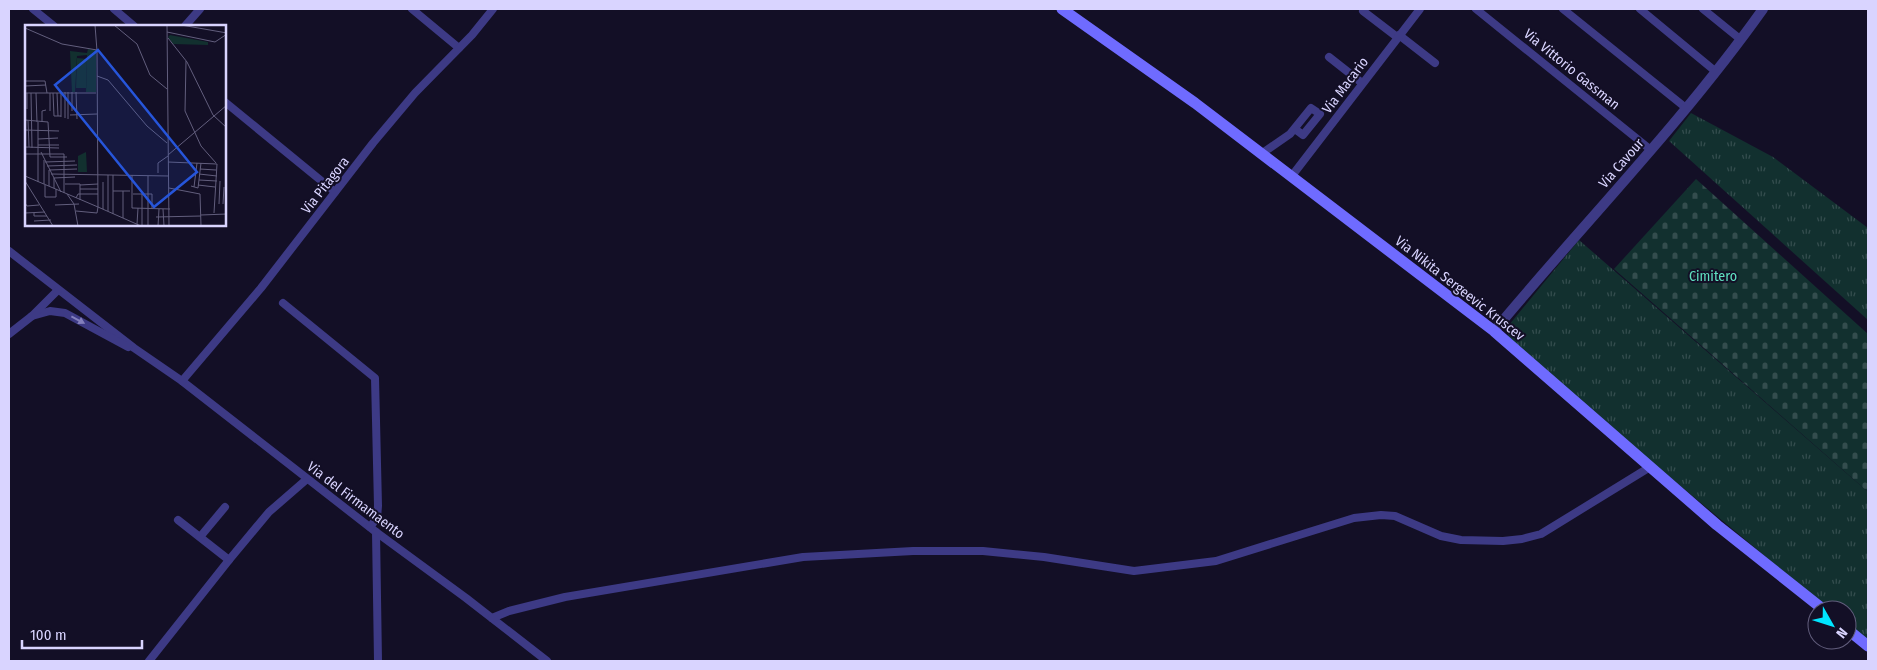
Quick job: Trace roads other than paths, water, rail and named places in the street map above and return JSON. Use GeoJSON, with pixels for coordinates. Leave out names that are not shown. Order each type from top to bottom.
{"type":"FeatureCollection","features":[{"type":"Feature","properties":{"kind":"main road","name":"Via Nikita Sergeevic Kruscev"},"geometry":{"type":"LineString","coordinates":[[1062,9],[1148,68],[1494,331],[1717,525],[1811,600]]}},
{"type":"Feature","properties":{"kind":"main road"},"geometry":{"type":"LineString","coordinates":[[1857,637],[1868,646]]}},
{"type":"Feature","properties":{"kind":"street"},"geometry":{"type":"LineString","coordinates":[[33,9],[53,25]]}},
{"type":"Feature","properties":{"kind":"street"},"geometry":{"type":"LineString","coordinates":[[114,9],[133,25]]}},
{"type":"Feature","properties":{"kind":"street"},"geometry":{"type":"LineString","coordinates":[[186,25],[200,9]]}},
{"type":"Feature","properties":{"kind":"street"},"geometry":{"type":"LineString","coordinates":[[412,9],[459,48]]}},
{"type":"Feature","properties":{"kind":"street","name":"Via Pitagora"},"geometry":{"type":"LineString","coordinates":[[182,381],[261,288],[373,143],[415,93],[459,48],[493,9]]}},
{"type":"Feature","properties":{"kind":"street","name":"Via Macario"},"geometry":{"type":"LineString","coordinates":[[1291,177],[1420,9]]}},
{"type":"Feature","properties":{"kind":"street","name":"Via Vittorio Gassman"},"geometry":{"type":"LineString","coordinates":[[1476,9],[1651,150]]}},
{"type":"Feature","properties":{"kind":"street"},"geometry":{"type":"LineString","coordinates":[[1563,9],[1686,108]]}},
{"type":"Feature","properties":{"kind":"street"},"geometry":{"type":"LineString","coordinates":[[1640,9],[1716,71]]}},
{"type":"Feature","properties":{"kind":"street"},"geometry":{"type":"LineString","coordinates":[[1702,9],[1740,39]]}},
{"type":"Feature","properties":{"kind":"street","name":"Via Cavour"},"geometry":{"type":"LineString","coordinates":[[1494,331],[1554,259],[1651,150],[1716,71],[1763,9]]}},
{"type":"Feature","properties":{"kind":"street"},"geometry":{"type":"LineString","coordinates":[[1363,11],[1435,63]]}},
{"type":"Feature","properties":{"kind":"street"},"geometry":{"type":"LineString","coordinates":[[1329,57],[1362,83]]}},
{"type":"Feature","properties":{"kind":"street"},"geometry":{"type":"LineString","coordinates":[[226,103],[335,192]]}},
{"type":"Feature","properties":{"kind":"street"},"geometry":{"type":"LineString","coordinates":[[1261,154],[1285,139],[1311,108],[1320,114],[1304,135],[1295,129]]}},
{"type":"Feature","properties":{"kind":"street"},"geometry":{"type":"LineString","coordinates":[[1317,118],[1329,127]]}},
{"type":"Feature","properties":{"kind":"street","name":"Via del Firmamaento"},"geometry":{"type":"LineString","coordinates":[[9,251],[548,661]]}},
{"type":"Feature","properties":{"kind":"street"},"geometry":{"type":"LineString","coordinates":[[9,334],[32,316],[58,290]]}},
{"type":"Feature","properties":{"kind":"street"},"geometry":{"type":"LineString","coordinates":[[283,303],[375,378],[378,506],[377,518],[373,529],[378,661]]}},
{"type":"Feature","properties":{"kind":"street","name":"Via del Firmamaento"},"geometry":{"type":"LineString","coordinates":[[32,316],[50,311],[65,313],[150,359]]}},
{"type":"Feature","properties":{"kind":"street"},"geometry":{"type":"LineString","coordinates":[[492,618],[509,611],[566,597],[803,557],[913,551],[983,551],[1044,557],[1134,571],[1216,561],[1354,518],[1381,515],[1395,516],[1441,536],[1461,540],[1483,542],[1522,539],[1540,534],[1650,468]]}},
{"type":"Feature","properties":{"kind":"street"},"geometry":{"type":"LineString","coordinates":[[149,661],[228,560],[269,512],[307,479]]}},
{"type":"Feature","properties":{"kind":"street"},"geometry":{"type":"LineString","coordinates":[[200,537],[225,507]]}},
{"type":"Feature","properties":{"kind":"street"},"geometry":{"type":"LineString","coordinates":[[178,520],[228,560]]}},
{"type":"Feature","properties":{"kind":"park label","name":"Cimitero"},"geometry":{"type":"Point","coordinates":[1713,276]}}]}
